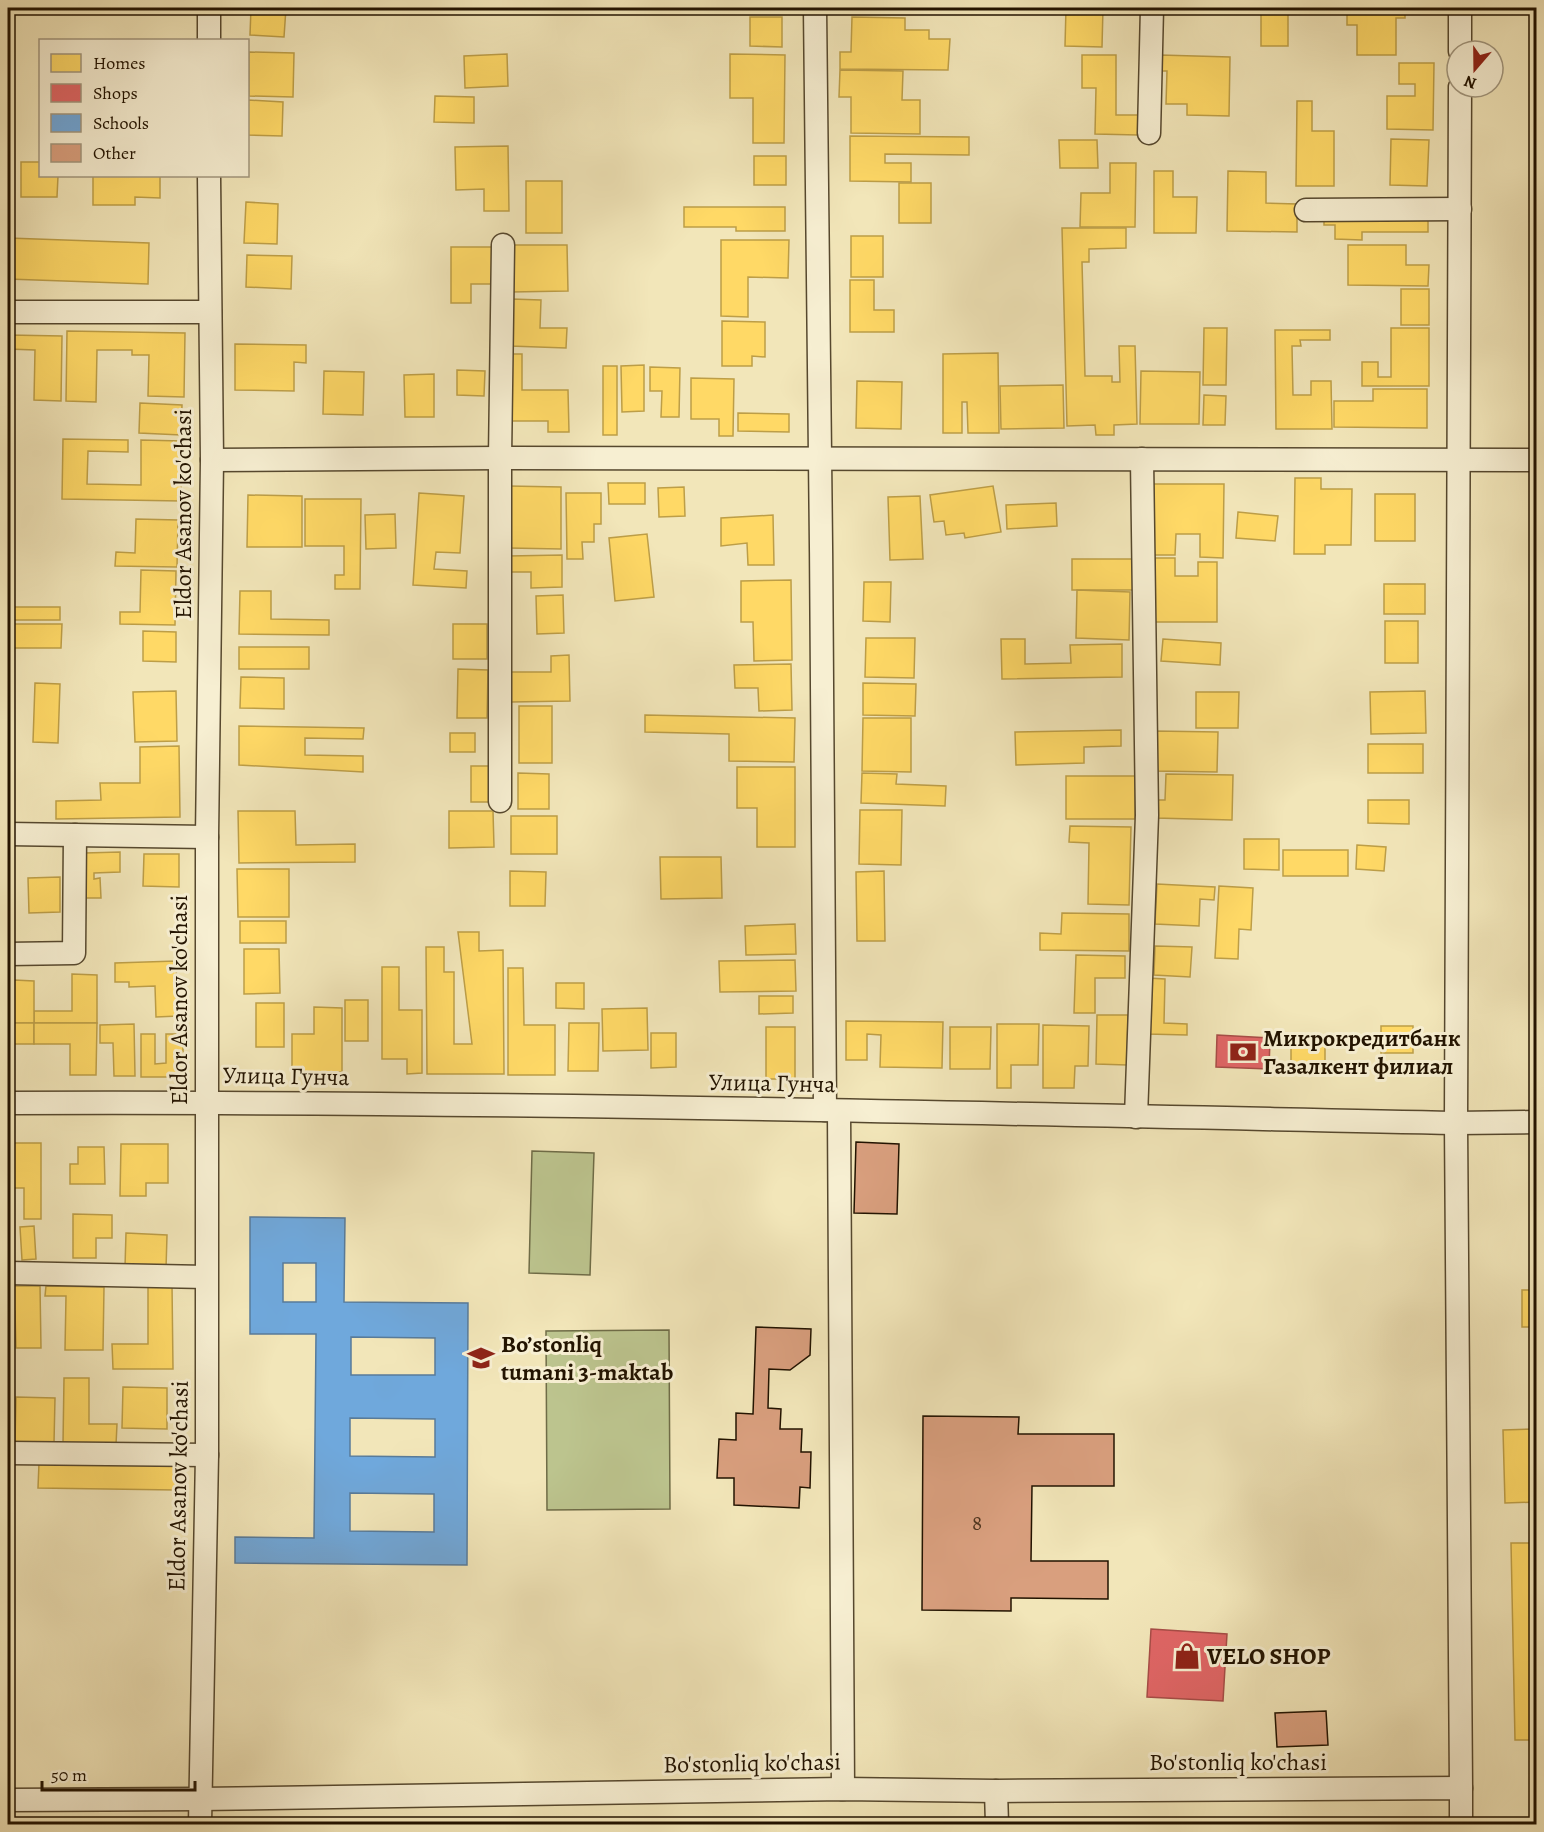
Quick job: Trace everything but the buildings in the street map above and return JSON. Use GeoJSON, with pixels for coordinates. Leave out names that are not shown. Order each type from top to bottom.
{"type":"FeatureCollection","features":[{"type":"Feature","properties":{"kind":"street"},"geometry":{"type":"LineString","coordinates":[[209,8],[209,39]]}},
{"type":"Feature","properties":{"kind":"street"},"geometry":{"type":"LineString","coordinates":[[815,8],[821,346],[819,460],[843,1789]]}},
{"type":"Feature","properties":{"kind":"street"},"geometry":{"type":"LineString","coordinates":[[1149,133],[1152,8]]}},
{"type":"Feature","properties":{"kind":"street"},"geometry":{"type":"LineString","coordinates":[[1460,8],[1460,39]]}},
{"type":"Feature","properties":{"kind":"street"},"geometry":{"type":"LineString","coordinates":[[1460,99],[1456,1123],[1461,1824]]}},
{"type":"Feature","properties":{"kind":"street","name":"Eldor Asanov ko'chasi"},"geometry":{"type":"LineString","coordinates":[[200,1824],[207,1455],[207,837],[212,460],[209,177]]}},
{"type":"Feature","properties":{"kind":"street"},"geometry":{"type":"LineString","coordinates":[[1305,210],[1460,209]]}},
{"type":"Feature","properties":{"kind":"street"},"geometry":{"type":"LineString","coordinates":[[500,801],[502,245]]}},
{"type":"Feature","properties":{"kind":"street"},"geometry":{"type":"LineString","coordinates":[[8,312],[210,312]]}},
{"type":"Feature","properties":{"kind":"street"},"geometry":{"type":"LineString","coordinates":[[1136,1117],[1147,815],[1142,459]]}},
{"type":"Feature","properties":{"kind":"street"},"geometry":{"type":"LineString","coordinates":[[212,460],[1536,460]]}},
{"type":"Feature","properties":{"kind":"street"},"geometry":{"type":"LineString","coordinates":[[8,834],[207,837]]}},
{"type":"Feature","properties":{"kind":"street"},"geometry":{"type":"LineString","coordinates":[[8,954],[74,952],[75,835]]}},
{"type":"Feature","properties":{"kind":"street","name":"Улица Гунча"},"geometry":{"type":"LineString","coordinates":[[8,1103],[206,1102],[832,1110],[1456,1123],[1536,1122]]}},
{"type":"Feature","properties":{"kind":"street"},"geometry":{"type":"LineString","coordinates":[[8,1273],[206,1277]]}},
{"type":"Feature","properties":{"kind":"street"},"geometry":{"type":"LineString","coordinates":[[8,1454],[207,1455]]}},
{"type":"Feature","properties":{"kind":"street","name":"Bo'stonliq ko'chasi"},"geometry":{"type":"LineString","coordinates":[[8,1800],[843,1789],[996,1791],[1461,1788]]}},
{"type":"Feature","properties":{"kind":"street"},"geometry":{"type":"LineString","coordinates":[[996,1791],[997,1824]]}},
{"type":"Feature","properties":{"kind":"green space"},"geometry":{"type":"Polygon","coordinates":[[[532,1151],[594,1153],[590,1275],[529,1273],[532,1151]]]}},
{"type":"Feature","properties":{"kind":"green space"},"geometry":{"type":"Polygon","coordinates":[[[669,1330],[670,1509],[547,1510],[546,1331],[669,1330]]]}},
{"type":"Feature","properties":{"kind":"place","name":"Микрокредитбанк Газалкент филиал"},"geometry":{"type":"Point","coordinates":[1243,1052]}},
{"type":"Feature","properties":{"kind":"place","name":"Bo’stonliq tumani 3-maktab"},"geometry":{"type":"Point","coordinates":[481,1358]}},
{"type":"Feature","properties":{"kind":"place","name":"VELO SHOP"},"geometry":{"type":"Point","coordinates":[1187,1656]}}]}
